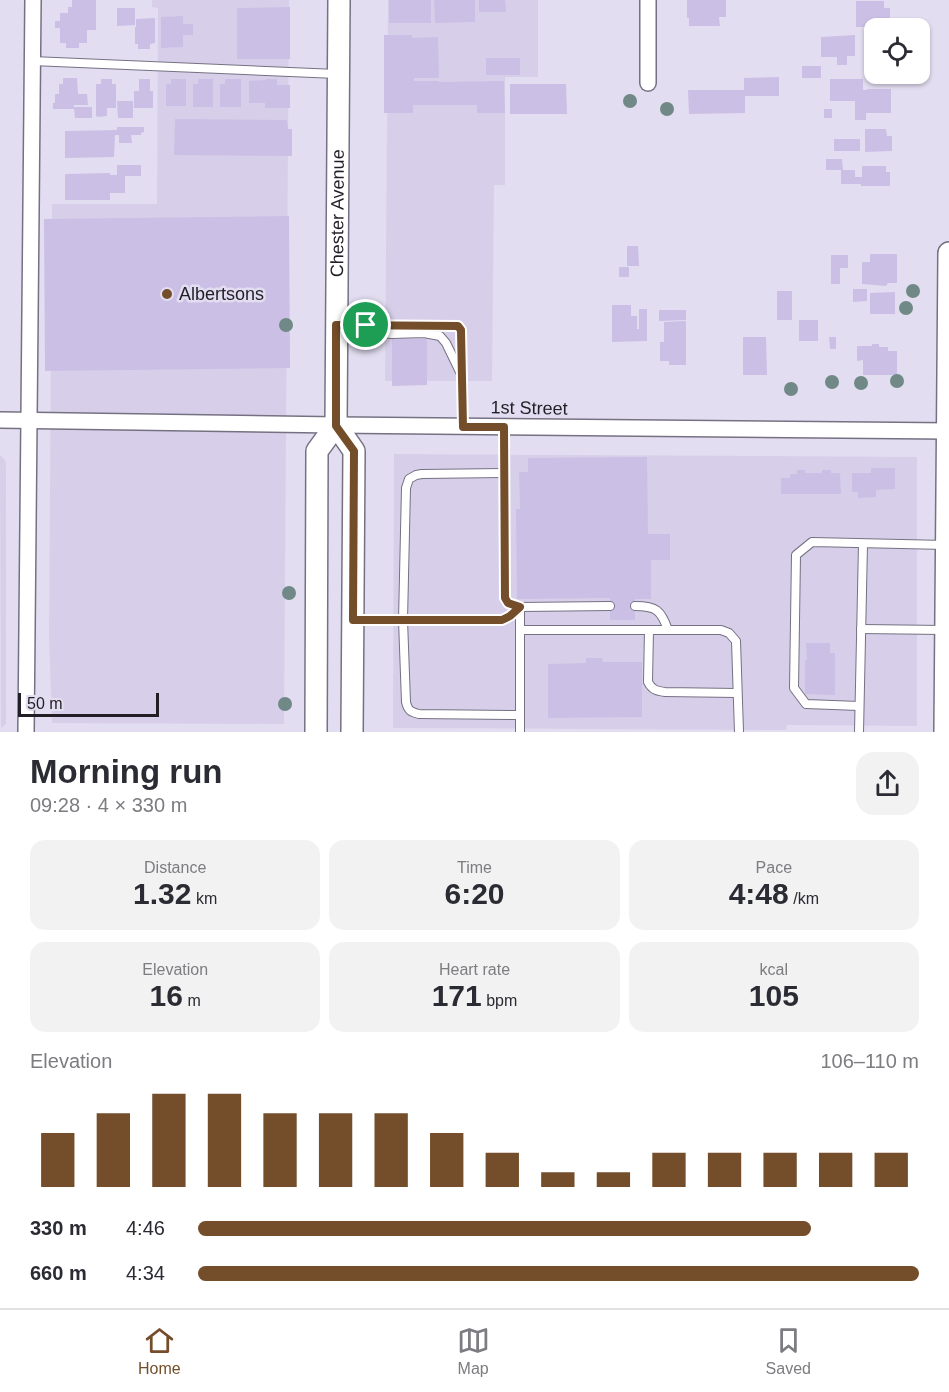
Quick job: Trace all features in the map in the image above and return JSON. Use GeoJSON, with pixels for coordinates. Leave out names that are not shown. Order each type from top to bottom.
{"type":"FeatureCollection","features":[{"type":"Feature","properties":{"kind":"main road","name":"Chester Avenue"},"geometry":{"type":"LineString","coordinates":[[336,426],[339,0]]}},
{"type":"Feature","properties":{"kind":"main road"},"geometry":{"type":"LineString","coordinates":[[945,732],[949,253]]}},
{"type":"Feature","properties":{"kind":"main road"},"geometry":{"type":"LineString","coordinates":[[316,732],[317,451],[336,426],[354,451],[352,732]]}},
{"type":"Feature","properties":{"kind":"street"},"geometry":{"type":"LineString","coordinates":[[26,732],[33,0]]}},
{"type":"Feature","properties":{"kind":"street"},"geometry":{"type":"LineString","coordinates":[[648,0],[648,83]]}},
{"type":"Feature","properties":{"kind":"street","name":"1st Street"},"geometry":{"type":"LineString","coordinates":[[0,420],[336,426],[948,431]]}},
{"type":"Feature","properties":{"kind":"lane"},"geometry":{"type":"LineString","coordinates":[[32,62],[338,74]]}},
{"type":"Feature","properties":{"kind":"lane"},"geometry":{"type":"LineString","coordinates":[[336,325],[458,326],[461,330],[463,427]]}},
{"type":"Feature","properties":{"kind":"lane"},"geometry":{"type":"LineString","coordinates":[[366,325],[378,333],[424,333],[440,336],[446,343],[462,377]]}},
{"type":"Feature","properties":{"kind":"lane"},"geometry":{"type":"LineString","coordinates":[[504,427],[505,598],[508,603],[520,607],[610,606]]}},
{"type":"Feature","properties":{"kind":"lane"},"geometry":{"type":"LineString","coordinates":[[503,472],[422,474],[409,479],[406,488],[403,620],[406,702],[411,712],[419,714],[520,715]]}},
{"type":"Feature","properties":{"kind":"lane"},"geometry":{"type":"LineString","coordinates":[[859,706],[806,704],[794,688],[796,555],[812,542],[946,546]]}},
{"type":"Feature","properties":{"kind":"lane"},"geometry":{"type":"LineString","coordinates":[[859,732],[863,544]]}},
{"type":"Feature","properties":{"kind":"lane"},"geometry":{"type":"LineString","coordinates":[[634,606],[654,608],[664,616],[669,630]]}},
{"type":"Feature","properties":{"kind":"lane"},"geometry":{"type":"LineString","coordinates":[[353,620],[502,620],[520,607]]}},
{"type":"Feature","properties":{"kind":"lane"},"geometry":{"type":"LineString","coordinates":[[520,607],[520,732]]}},
{"type":"Feature","properties":{"kind":"lane"},"geometry":{"type":"LineString","coordinates":[[861,629],[946,630]]}},
{"type":"Feature","properties":{"kind":"lane"},"geometry":{"type":"LineString","coordinates":[[520,630],[721,630],[729,633],[736,641],[739,732]]}},
{"type":"Feature","properties":{"kind":"lane"},"geometry":{"type":"LineString","coordinates":[[649,630],[648,682],[651,688],[665,692],[737,693]]}},
{"type":"Feature","properties":{"kind":"shaded area"},"geometry":{"type":"Polygon","coordinates":[[[152,0],[289,0],[284,724],[52,723],[49,637],[52,204],[157,204],[158,8],[152,7],[152,0]]]}},
{"type":"Feature","properties":{"kind":"shaded area"},"geometry":{"type":"Polygon","coordinates":[[[388,0],[538,0],[538,77],[505,77],[505,185],[494,185],[492,381],[385,381],[388,0]]]}},
{"type":"Feature","properties":{"kind":"shaded area"},"geometry":{"type":"Polygon","coordinates":[[[394,454],[917,457],[917,726],[787,725],[786,730],[393,728],[394,454]]]}},
{"type":"Feature","properties":{"kind":"shaded area"},"geometry":{"type":"Polygon","coordinates":[[[0,455],[5,460],[6,466],[6,724],[1,728],[0,455]]]}},
{"type":"Feature","properties":{"kind":"building"},"geometry":{"type":"Polygon","coordinates":[[[72,0],[96,0],[96,30],[87,30],[87,43],[79,43],[79,48],[66,48],[66,43],[60,43],[60,28],[55,28],[55,21],[60,21],[60,13],[68,13],[68,7],[72,7],[72,0]]]}},
{"type":"Feature","properties":{"kind":"building"},"geometry":{"type":"Polygon","coordinates":[[[389,0],[431,0],[431,23],[389,23],[389,0]]]}},
{"type":"Feature","properties":{"kind":"building"},"geometry":{"type":"Polygon","coordinates":[[[434,0],[475,0],[475,22],[435,23],[434,0]]]}},
{"type":"Feature","properties":{"kind":"building"},"geometry":{"type":"Polygon","coordinates":[[[479,0],[505,0],[506,12],[479,12],[479,0]]]}},
{"type":"Feature","properties":{"kind":"building"},"geometry":{"type":"Polygon","coordinates":[[[687,0],[726,0],[726,17],[719,17],[720,26],[689,26],[687,0]]]}},
{"type":"Feature","properties":{"kind":"building"},"geometry":{"type":"Polygon","coordinates":[[[856,1],[884,1],[884,8],[890,8],[890,18],[864,18],[864,27],[856,27],[856,1]]]}},
{"type":"Feature","properties":{"kind":"building"},"geometry":{"type":"Polygon","coordinates":[[[290,7],[290,59],[237,59],[237,8],[290,7]]]}},
{"type":"Feature","properties":{"kind":"building"},"geometry":{"type":"Polygon","coordinates":[[[117,8],[135,8],[135,25],[117,26],[117,8]]]}},
{"type":"Feature","properties":{"kind":"building"},"geometry":{"type":"Polygon","coordinates":[[[183,16],[183,24],[193,24],[193,35],[183,35],[183,47],[161,48],[161,17],[183,16]]]}},
{"type":"Feature","properties":{"kind":"building"},"geometry":{"type":"Polygon","coordinates":[[[155,18],[155,43],[150,44],[150,49],[138,49],[138,44],[135,44],[136,19],[155,18]]]}},
{"type":"Feature","properties":{"kind":"building"},"geometry":{"type":"Polygon","coordinates":[[[384,35],[412,35],[412,38],[438,37],[439,78],[414,78],[414,81],[504,81],[505,113],[477,113],[477,105],[413,105],[413,113],[384,113],[384,35]]]}},
{"type":"Feature","properties":{"kind":"building"},"geometry":{"type":"Polygon","coordinates":[[[855,35],[855,56],[847,56],[847,65],[837,65],[837,57],[821,57],[821,37],[855,35]]]}},
{"type":"Feature","properties":{"kind":"building"},"geometry":{"type":"Polygon","coordinates":[[[486,58],[520,58],[520,75],[486,75],[486,58]]]}},
{"type":"Feature","properties":{"kind":"building"},"geometry":{"type":"Polygon","coordinates":[[[802,66],[821,66],[821,78],[802,78],[802,66]]]}},
{"type":"Feature","properties":{"kind":"building"},"geometry":{"type":"Polygon","coordinates":[[[779,77],[779,96],[745,96],[745,113],[689,114],[688,90],[744,90],[744,78],[779,77]]]}},
{"type":"Feature","properties":{"kind":"building"},"geometry":{"type":"Polygon","coordinates":[[[63,78],[77,78],[78,94],[87,94],[88,105],[74,105],[74,109],[53,109],[55,94],[59,94],[59,84],[63,84],[63,78]]]}},
{"type":"Feature","properties":{"kind":"building"},"geometry":{"type":"Polygon","coordinates":[[[101,79],[112,79],[112,84],[116,84],[116,108],[107,108],[107,116],[98,117],[96,116],[96,84],[101,84],[101,79]]]}},
{"type":"Feature","properties":{"kind":"building"},"geometry":{"type":"Polygon","coordinates":[[[139,79],[150,79],[153,108],[134,108],[134,91],[139,91],[139,79]]]}},
{"type":"Feature","properties":{"kind":"building"},"geometry":{"type":"Polygon","coordinates":[[[171,79],[186,79],[186,106],[166,106],[166,84],[171,84],[171,79]]]}},
{"type":"Feature","properties":{"kind":"building"},"geometry":{"type":"Polygon","coordinates":[[[198,79],[213,79],[213,107],[193,107],[193,84],[198,84],[198,79]]]}},
{"type":"Feature","properties":{"kind":"building"},"geometry":{"type":"Polygon","coordinates":[[[225,79],[241,79],[241,107],[220,107],[220,84],[225,84],[225,79]]]}},
{"type":"Feature","properties":{"kind":"building"},"geometry":{"type":"Polygon","coordinates":[[[277,79],[277,85],[290,85],[290,108],[265,108],[265,103],[249,103],[249,81],[277,79]]]}},
{"type":"Feature","properties":{"kind":"building"},"geometry":{"type":"Polygon","coordinates":[[[830,79],[863,79],[863,90],[891,89],[891,113],[866,113],[866,120],[855,120],[855,101],[830,101],[830,79]]]}},
{"type":"Feature","properties":{"kind":"building"},"geometry":{"type":"Polygon","coordinates":[[[510,84],[566,84],[567,114],[510,114],[510,84]]]}},
{"type":"Feature","properties":{"kind":"building"},"geometry":{"type":"Polygon","coordinates":[[[117,101],[133,101],[133,118],[118,118],[117,101]]]}},
{"type":"Feature","properties":{"kind":"building"},"geometry":{"type":"Polygon","coordinates":[[[74,107],[92,107],[92,118],[75,118],[74,107]]]}},
{"type":"Feature","properties":{"kind":"building"},"geometry":{"type":"Polygon","coordinates":[[[824,109],[832,109],[832,118],[824,118],[824,109]]]}},
{"type":"Feature","properties":{"kind":"building"},"geometry":{"type":"Polygon","coordinates":[[[175,119],[287,120],[288,129],[292,129],[292,156],[174,155],[175,119]]]}},
{"type":"Feature","properties":{"kind":"building"},"geometry":{"type":"Polygon","coordinates":[[[117,127],[144,127],[144,132],[141,135],[131,135],[132,143],[119,143],[119,135],[115,135],[114,157],[65,158],[65,131],[117,130],[117,127]]]}},
{"type":"Feature","properties":{"kind":"building"},"geometry":{"type":"Polygon","coordinates":[[[865,129],[886,129],[887,136],[892,136],[892,151],[865,152],[865,129]]]}},
{"type":"Feature","properties":{"kind":"building"},"geometry":{"type":"Polygon","coordinates":[[[834,139],[860,139],[860,151],[834,151],[834,139]]]}},
{"type":"Feature","properties":{"kind":"building"},"geometry":{"type":"Polygon","coordinates":[[[826,159],[842,159],[843,170],[826,170],[826,159]]]}},
{"type":"Feature","properties":{"kind":"building"},"geometry":{"type":"Polygon","coordinates":[[[117,165],[141,165],[141,176],[125,176],[125,193],[110,193],[110,200],[65,200],[65,174],[110,173],[110,175],[117,175],[117,165]]]}},
{"type":"Feature","properties":{"kind":"building"},"geometry":{"type":"Polygon","coordinates":[[[862,166],[886,166],[886,172],[890,172],[890,186],[841,184],[841,170],[855,170],[855,177],[862,177],[862,166]]]}},
{"type":"Feature","properties":{"kind":"building","name":"Albertsons"},"geometry":{"type":"Polygon","coordinates":[[[289,216],[290,368],[45,371],[44,219],[289,216]]]}},
{"type":"Feature","properties":{"kind":"building"},"geometry":{"type":"Polygon","coordinates":[[[627,246],[638,246],[639,266],[627,266],[627,246]]]}},
{"type":"Feature","properties":{"kind":"building"},"geometry":{"type":"Polygon","coordinates":[[[870,254],[897,254],[897,283],[888,283],[886,286],[862,284],[862,262],[870,262],[870,254]]]}},
{"type":"Feature","properties":{"kind":"building"},"geometry":{"type":"Polygon","coordinates":[[[831,255],[848,255],[848,268],[840,268],[840,284],[831,284],[831,255]]]}},
{"type":"Feature","properties":{"kind":"building"},"geometry":{"type":"Polygon","coordinates":[[[619,267],[629,267],[629,277],[619,277],[619,267]]]}},
{"type":"Feature","properties":{"kind":"building"},"geometry":{"type":"Polygon","coordinates":[[[853,289],[867,289],[867,301],[853,302],[853,289]]]}},
{"type":"Feature","properties":{"kind":"building"},"geometry":{"type":"Polygon","coordinates":[[[777,291],[792,291],[792,320],[777,320],[777,291]]]}},
{"type":"Feature","properties":{"kind":"building"},"geometry":{"type":"Polygon","coordinates":[[[895,292],[895,314],[870,314],[870,293],[895,292]]]}},
{"type":"Feature","properties":{"kind":"building"},"geometry":{"type":"Polygon","coordinates":[[[612,305],[631,305],[631,316],[637,316],[637,329],[639,329],[639,309],[647,309],[647,341],[612,342],[612,305]]]}},
{"type":"Feature","properties":{"kind":"building"},"geometry":{"type":"Polygon","coordinates":[[[659,310],[686,310],[686,320],[659,321],[659,310]]]}},
{"type":"Feature","properties":{"kind":"building"},"geometry":{"type":"Polygon","coordinates":[[[799,320],[818,320],[818,341],[799,341],[799,320]]]}},
{"type":"Feature","properties":{"kind":"building"},"geometry":{"type":"Polygon","coordinates":[[[686,321],[686,365],[669,365],[669,361],[660,361],[660,342],[664,342],[664,322],[686,321]]]}},
{"type":"Feature","properties":{"kind":"building"},"geometry":{"type":"Polygon","coordinates":[[[743,337],[766,337],[767,375],[743,375],[743,337]]]}},
{"type":"Feature","properties":{"kind":"building"},"geometry":{"type":"Polygon","coordinates":[[[829,337],[836,337],[836,349],[830,349],[829,337]]]}},
{"type":"Feature","properties":{"kind":"building"},"geometry":{"type":"Polygon","coordinates":[[[392,339],[427,339],[427,385],[392,386],[392,339]]]}},
{"type":"Feature","properties":{"kind":"building"},"geometry":{"type":"Polygon","coordinates":[[[872,344],[888,347],[888,351],[897,351],[897,375],[863,375],[863,360],[857,361],[857,346],[872,346],[872,344]]]}},
{"type":"Feature","properties":{"kind":"building"},"geometry":{"type":"Polygon","coordinates":[[[647,457],[648,534],[670,534],[670,560],[651,560],[651,599],[635,599],[635,620],[610,620],[610,598],[517,599],[516,509],[520,509],[519,472],[528,472],[528,458],[647,457]]]}},
{"type":"Feature","properties":{"kind":"building"},"geometry":{"type":"Polygon","coordinates":[[[871,468],[895,468],[895,489],[876,490],[876,497],[858,498],[858,492],[852,492],[852,473],[871,473],[871,468]]]}},
{"type":"Feature","properties":{"kind":"building"},"geometry":{"type":"Polygon","coordinates":[[[797,470],[805,470],[805,473],[822,473],[822,470],[831,470],[831,473],[840,473],[841,494],[781,494],[781,478],[790,478],[790,474],[797,474],[797,470]]]}},
{"type":"Feature","properties":{"kind":"building"},"geometry":{"type":"Polygon","coordinates":[[[806,643],[830,643],[830,653],[835,653],[835,695],[805,694],[806,643]]]}},
{"type":"Feature","properties":{"kind":"building"},"geometry":{"type":"Polygon","coordinates":[[[586,658],[602,658],[603,662],[642,662],[642,717],[548,718],[548,664],[586,663],[586,658]]]}},
{"type":"Feature","properties":{"kind":"place","name":"Albertsons"},"geometry":{"type":"Point","coordinates":[167,294]}},
{"type":"Feature","properties":{"kind":"route"},"geometry":{"type":"LineString","coordinates":[[336,325],[366,325],[458,326],[461,330],[463,427],[504,427],[505,598],[508,603],[520,607],[502,620],[353,620],[354,451],[336,426],[336,325]]}}]}
